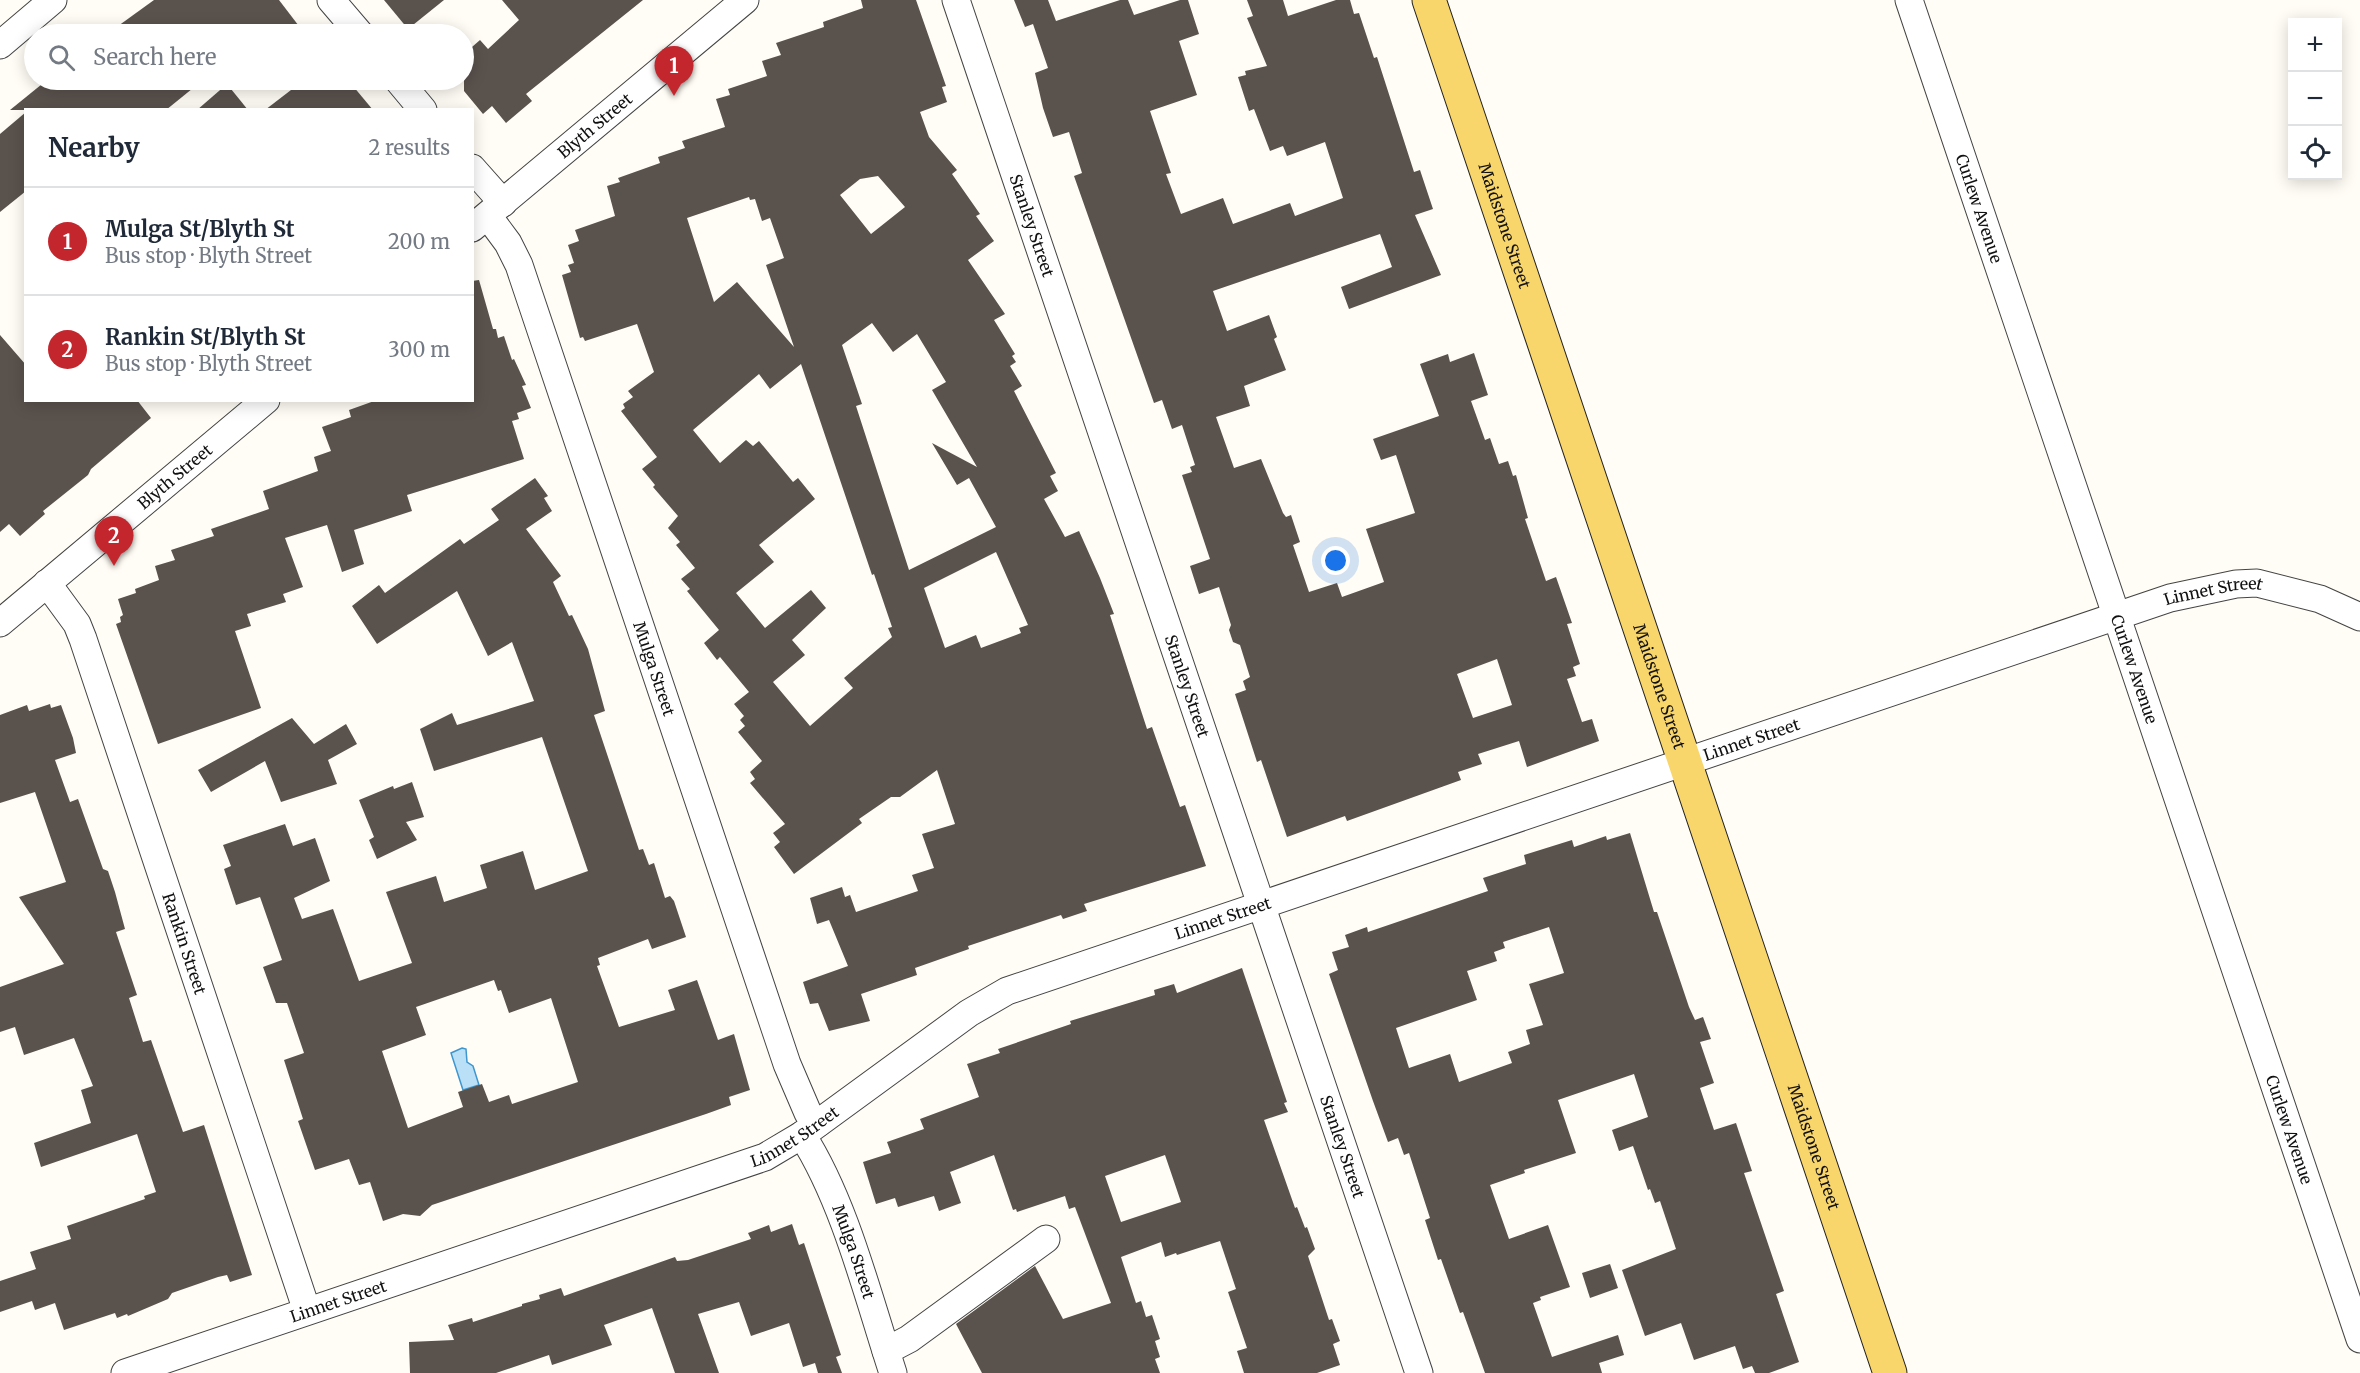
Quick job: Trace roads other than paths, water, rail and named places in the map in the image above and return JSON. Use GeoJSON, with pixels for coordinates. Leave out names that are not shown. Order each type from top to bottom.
{"type":"FeatureCollection","features":[{"type":"Feature","properties":{"kind":"main road","name":"Maidstone Street"},"geometry":{"type":"LineString","coordinates":[[1429,0],[1890,1373]]}},
{"type":"Feature","properties":{"kind":"street"},"geometry":{"type":"LineString","coordinates":[[25,24],[53,0]]}},
{"type":"Feature","properties":{"kind":"street"},"geometry":{"type":"LineString","coordinates":[[331,0],[351,24]]}},
{"type":"Feature","properties":{"kind":"street","name":"Blyth Street"},"geometry":{"type":"LineString","coordinates":[[488,216],[745,0]]}},
{"type":"Feature","properties":{"kind":"street","name":"Stanley Street"},"geometry":{"type":"LineString","coordinates":[[956,0],[1419,1373]]}},
{"type":"Feature","properties":{"kind":"street","name":"Curlew Avenue"},"geometry":{"type":"LineString","coordinates":[[1909,0],[2360,1339]]}},
{"type":"Feature","properties":{"kind":"street"},"geometry":{"type":"LineString","coordinates":[[0,45],[24,25]]}},
{"type":"Feature","properties":{"kind":"street"},"geometry":{"type":"LineString","coordinates":[[406,90],[421,108]]}},
{"type":"Feature","properties":{"kind":"street","name":"Mulga Street"},"geometry":{"type":"LineString","coordinates":[[474,174],[488,216],[508,243],[519,265],[787,1064],[808,1113],[820,1164],[833,1194],[890,1362]]}},
{"type":"Feature","properties":{"kind":"street","name":"Blyth Street"},"geometry":{"type":"LineString","coordinates":[[0,623],[264,402]]}},
{"type":"Feature","properties":{"kind":"street","name":"Rankin Street"},"geometry":{"type":"LineString","coordinates":[[47,583],[77,624],[83,639],[307,1311]]}},
{"type":"Feature","properties":{"kind":"street","name":"Linnet Street"},"geometry":{"type":"LineString","coordinates":[[125,1373],[765,1157],[810,1129],[969,1013],[1007,991],[2116,615],[2205,589],[2257,584],[2310,596],[2360,617]]}},
{"type":"Feature","properties":{"kind":"street"},"geometry":{"type":"LineString","coordinates":[[890,1362],[909,1340],[1046,1239]]}},
{"type":"Feature","properties":{"kind":"water"},"geometry":{"type":"Polygon","coordinates":[[[462,1048],[466,1049],[467,1062],[473,1066],[479,1085],[463,1090],[451,1053],[462,1048]]]}},
{"type":"Feature","properties":{"kind":"place","name":"Mulga St/Blyth St"},"geometry":{"type":"Point","coordinates":[674,96]}},
{"type":"Feature","properties":{"kind":"place","name":"Rankin St/Blyth St"},"geometry":{"type":"Point","coordinates":[114,566]}}]}
